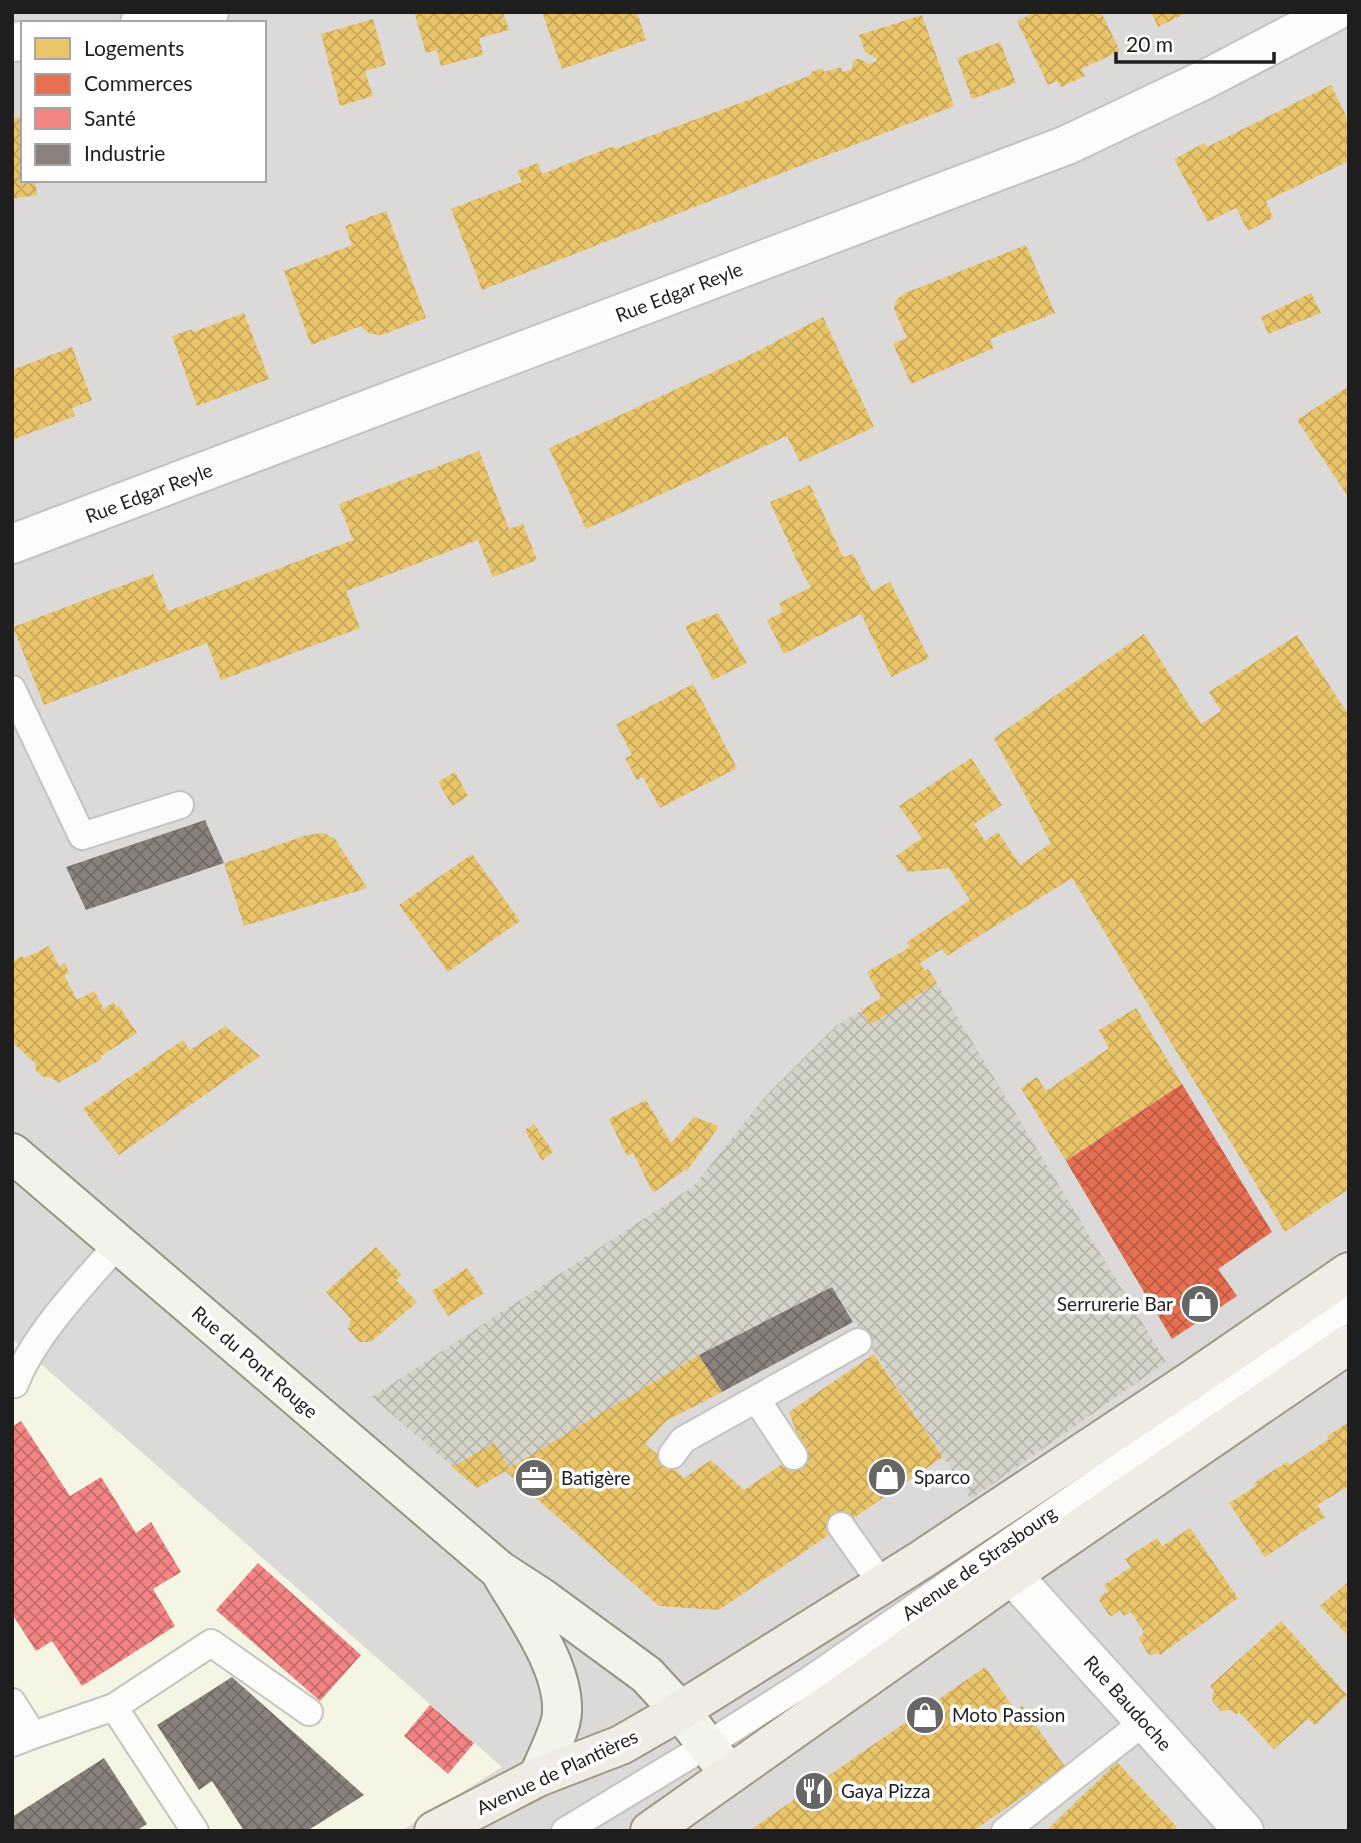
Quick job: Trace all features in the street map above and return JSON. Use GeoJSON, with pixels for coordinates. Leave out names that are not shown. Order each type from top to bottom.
{"type":"FeatureCollection","features":[{"type":"Feature","properties":{"kind":"main road","name":"Rue du Pont Rouge"},"geometry":{"type":"LineString","coordinates":[[12,1153],[499,1570],[647,1675],[718,1759]]}},
{"type":"Feature","properties":{"kind":"main road","name":"Avenue de Strasbourg"},"geometry":{"type":"LineString","coordinates":[[680,1711],[882,1584],[1136,1418],[1349,1272]]}},
{"type":"Feature","properties":{"kind":"main road","name":"Avenue de Strasbourg"},"geometry":{"type":"LineString","coordinates":[[718,1759],[825,1707],[1349,1344]]}},
{"type":"Feature","properties":{"kind":"main road","name":"Rue du Pont Rouge"},"geometry":{"type":"LineString","coordinates":[[499,1570],[551,1661],[561,1694],[563,1714],[538,1777]]}},
{"type":"Feature","properties":{"kind":"main road","name":"Avenue de Plantières"},"geometry":{"type":"LineString","coordinates":[[434,1831],[538,1777],[621,1745],[680,1711]]}},
{"type":"Feature","properties":{"kind":"main road"},"geometry":{"type":"LineString","coordinates":[[650,1831],[718,1759]]}},
{"type":"Feature","properties":{"kind":"street"},"geometry":{"type":"LineString","coordinates":[[153,21],[209,12]]}},
{"type":"Feature","properties":{"kind":"street","name":"Rue Edgar Reyle"},"geometry":{"type":"LineString","coordinates":[[12,544],[1067,145],[1205,80],[1334,12]]}},
{"type":"Feature","properties":{"kind":"street","name":"Rue Baudoche"},"geometry":{"type":"LineString","coordinates":[[1012,1575],[1244,1831]]}},
{"type":"Feature","properties":{"kind":"lane"},"geometry":{"type":"LineString","coordinates":[[12,689],[82,836],[180,805]]}},
{"type":"Feature","properties":{"kind":"lane"},"geometry":{"type":"LineString","coordinates":[[15,1384],[24,1361],[82,1285],[118,1244]]}},
{"type":"Feature","properties":{"kind":"lane","name":"Avenue de Strasbourg"},"geometry":{"type":"LineString","coordinates":[[718,1759],[820,1674],[1349,1307]]}},
{"type":"Feature","properties":{"kind":"lane"},"geometry":{"type":"LineString","coordinates":[[672,1455],[683,1440],[858,1342]]}},
{"type":"Feature","properties":{"kind":"lane"},"geometry":{"type":"LineString","coordinates":[[757,1400],[793,1456]]}},
{"type":"Feature","properties":{"kind":"lane"},"geometry":{"type":"LineString","coordinates":[[841,1526],[882,1584]]}},
{"type":"Feature","properties":{"kind":"lane"},"geometry":{"type":"LineString","coordinates":[[12,1702],[23,1739],[114,1707],[211,1643],[309,1712]]}},
{"type":"Feature","properties":{"kind":"lane"},"geometry":{"type":"LineString","coordinates":[[114,1707],[195,1831]]}},
{"type":"Feature","properties":{"kind":"lane"},"geometry":{"type":"LineString","coordinates":[[1005,1831],[1145,1721]]}},
{"type":"Feature","properties":{"kind":"lane"},"geometry":{"type":"LineString","coordinates":[[565,1831],[718,1759]]}},
{"type":"Feature","properties":{"kind":"shaded area"},"geometry":{"type":"Polygon","coordinates":[[[12,12],[1349,12],[1349,1831],[12,1831],[12,12]]]}},
{"type":"Feature","properties":{"kind":"shaded area"},"geometry":{"type":"Polygon","coordinates":[[[928,969],[1166,1362],[971,1499],[832,1287],[697,1356],[477,1488],[372,1397],[694,1186],[763,1099],[836,1026],[928,969]]]}},
{"type":"Feature","properties":{"kind":"shaded area"},"geometry":{"type":"Polygon","coordinates":[[[428,1011],[502,1118],[262,1282],[188,1174],[428,1011]]]}},
{"type":"Feature","properties":{"kind":"shaded area"},"geometry":{"type":"Polygon","coordinates":[[[12,1201],[71,1253],[45,1283],[12,1253],[12,1201]]]}},
{"type":"Feature","properties":{"kind":"shaded area"},"geometry":{"type":"Polygon","coordinates":[[[118,1292],[283,1437],[259,1465],[94,1320],[118,1292]]]}},
{"type":"Feature","properties":{"kind":"shaded area"},"geometry":{"type":"Polygon","coordinates":[[[12,1339],[502,1767],[401,1831],[12,1831],[12,1339]]]}},
{"type":"Feature","properties":{"kind":"shaded area"},"geometry":{"type":"Polygon","coordinates":[[[414,1546],[458,1586],[433,1615],[389,1576],[414,1546]]]}},
{"type":"Feature","properties":{"kind":"building: Logements"},"geometry":{"type":"Polygon","coordinates":[[[414,12],[503,12],[509,30],[479,38],[483,55],[441,66],[437,50],[426,53],[414,12]]]}},
{"type":"Feature","properties":{"kind":"building: Logements"},"geometry":{"type":"Polygon","coordinates":[[[542,12],[637,12],[646,40],[562,69],[542,12]]]}},
{"type":"Feature","properties":{"kind":"building: Logements"},"geometry":{"type":"Polygon","coordinates":[[[1035,12],[1101,12],[1120,51],[1081,69],[1085,76],[1061,87],[1057,81],[1048,85],[1017,21],[1035,12]]]}},
{"type":"Feature","properties":{"kind":"building: Logements"},"geometry":{"type":"Polygon","coordinates":[[[1151,12],[1188,12],[1158,27],[1151,12]]]}},
{"type":"Feature","properties":{"kind":"building: Logements"},"geometry":{"type":"Polygon","coordinates":[[[922,15],[954,106],[482,290],[451,209],[522,182],[517,171],[538,163],[542,174],[756,97],[811,75],[811,72],[823,68],[824,72],[841,67],[842,72],[852,69],[853,61],[859,58],[868,64],[877,61],[865,52],[859,35],[922,15]]]}},
{"type":"Feature","properties":{"kind":"building: Logements"},"geometry":{"type":"Polygon","coordinates":[[[373,19],[386,65],[365,71],[373,96],[340,106],[321,34],[373,19]]]}},
{"type":"Feature","properties":{"kind":"building: Logements"},"geometry":{"type":"Polygon","coordinates":[[[1000,42],[1016,83],[972,99],[957,58],[1000,42]]]}},
{"type":"Feature","properties":{"kind":"building: Logements"},"geometry":{"type":"Polygon","coordinates":[[[1331,85],[1349,122],[1349,161],[1266,201],[1273,218],[1248,231],[1236,208],[1208,222],[1174,159],[1204,143],[1207,147],[1331,85]]]}},
{"type":"Feature","properties":{"kind":"building: Logements"},"geometry":{"type":"Polygon","coordinates":[[[21,117],[21,182],[35,182],[37,195],[12,199],[12,119],[21,117]]]}},
{"type":"Feature","properties":{"kind":"building: Logements"},"geometry":{"type":"Polygon","coordinates":[[[386,211],[426,318],[382,335],[370,334],[361,326],[311,345],[284,271],[352,245],[345,226],[386,211]]]}},
{"type":"Feature","properties":{"kind":"building: Logements"},"geometry":{"type":"Polygon","coordinates":[[[1026,245],[1055,313],[990,339],[994,348],[911,384],[894,346],[894,343],[907,338],[894,309],[896,300],[903,294],[1026,245]]]}},
{"type":"Feature","properties":{"kind":"building: Logements"},"geometry":{"type":"Polygon","coordinates":[[[1311,293],[1321,313],[1268,334],[1261,317],[1311,293]]]}},
{"type":"Feature","properties":{"kind":"building: Logements"},"geometry":{"type":"Polygon","coordinates":[[[244,313],[269,379],[197,406],[172,336],[192,329],[193,332],[244,313]]]}},
{"type":"Feature","properties":{"kind":"building: Logements"},"geometry":{"type":"Polygon","coordinates":[[[823,317],[874,427],[800,462],[787,436],[586,529],[549,448],[750,355],[823,317]]]}},
{"type":"Feature","properties":{"kind":"building: Logements"},"geometry":{"type":"Polygon","coordinates":[[[72,347],[92,400],[72,408],[75,416],[12,440],[12,370],[72,347]]]}},
{"type":"Feature","properties":{"kind":"building: Logements"},"geometry":{"type":"Polygon","coordinates":[[[1349,386],[1349,498],[1297,420],[1349,386]]]}},
{"type":"Feature","properties":{"kind":"building: Logements"},"geometry":{"type":"Polygon","coordinates":[[[479,451],[509,529],[523,524],[537,560],[493,577],[478,540],[346,591],[360,628],[221,680],[207,643],[44,705],[13,627],[153,574],[168,611],[192,602],[353,540],[339,504],[479,451]]]}},
{"type":"Feature","properties":{"kind":"building: Logements"},"geometry":{"type":"Polygon","coordinates":[[[810,485],[843,557],[853,554],[872,591],[890,582],[929,658],[891,677],[861,614],[784,654],[767,620],[783,612],[779,603],[811,587],[770,502],[810,485]]]}},
{"type":"Feature","properties":{"kind":"building: Logements"},"geometry":{"type":"Polygon","coordinates":[[[718,613],[747,663],[713,680],[685,626],[718,613]]]}},
{"type":"Feature","properties":{"kind":"building: Logements"},"geometry":{"type":"Polygon","coordinates":[[[1144,634],[1201,724],[1221,711],[1209,692],[1297,635],[1349,716],[1349,1189],[1285,1232],[1072,878],[947,956],[942,949],[920,963],[925,971],[928,969],[937,983],[871,1024],[861,1011],[881,998],[867,972],[910,947],[907,942],[970,900],[949,868],[908,872],[896,856],[922,838],[899,806],[971,758],[1002,805],[974,824],[985,841],[998,832],[1020,865],[1051,843],[994,738],[1144,634]]]}},
{"type":"Feature","properties":{"kind":"building: Logements"},"geometry":{"type":"Polygon","coordinates":[[[693,684],[737,768],[660,808],[643,777],[637,780],[625,758],[632,755],[616,724],[693,684]]]}},
{"type":"Feature","properties":{"kind":"building: Logements"},"geometry":{"type":"Polygon","coordinates":[[[455,772],[468,796],[452,806],[438,782],[455,772]]]}},
{"type":"Feature","properties":{"kind":"building: Logements"},"geometry":{"type":"Polygon","coordinates":[[[324,833],[335,839],[367,888],[244,926],[224,863],[307,835],[324,833]]]}},
{"type":"Feature","properties":{"kind":"building: Logements"},"geometry":{"type":"Polygon","coordinates":[[[472,854],[520,921],[448,972],[399,905],[472,854]]]}},
{"type":"Feature","properties":{"kind":"building: Logements"},"geometry":{"type":"Polygon","coordinates":[[[49,946],[59,966],[65,963],[69,973],[64,975],[77,1000],[94,991],[104,1009],[113,1002],[117,1008],[119,1006],[137,1033],[101,1056],[102,1059],[58,1083],[36,1071],[35,1063],[12,1042],[12,961],[23,956],[23,959],[49,946]]]}},
{"type":"Feature","properties":{"kind":"building: Logements"},"geometry":{"type":"Polygon","coordinates":[[[1136,1008],[1182,1084],[1066,1161],[1021,1088],[1037,1077],[1046,1091],[1109,1048],[1099,1030],[1136,1008]]]}},
{"type":"Feature","properties":{"kind":"building: Logements"},"geometry":{"type":"Polygon","coordinates":[[[225,1026],[260,1056],[119,1155],[83,1109],[183,1040],[190,1050],[225,1026]]]}},
{"type":"Feature","properties":{"kind":"building: Logements"},"geometry":{"type":"Polygon","coordinates":[[[646,1100],[671,1143],[694,1117],[719,1126],[687,1171],[686,1169],[653,1193],[633,1153],[627,1156],[609,1119],[646,1100]]]}},
{"type":"Feature","properties":{"kind":"building: Logements"},"geometry":{"type":"Polygon","coordinates":[[[534,1124],[553,1152],[542,1161],[525,1130],[534,1124]]]}},
{"type":"Feature","properties":{"kind":"building: Logements"},"geometry":{"type":"Polygon","coordinates":[[[376,1247],[402,1275],[396,1280],[417,1302],[371,1342],[359,1342],[348,1329],[351,1319],[326,1292],[376,1247]]]}},
{"type":"Feature","properties":{"kind":"building: Logements"},"geometry":{"type":"Polygon","coordinates":[[[467,1268],[484,1293],[448,1316],[432,1291],[467,1268]]]}},
{"type":"Feature","properties":{"kind":"building: Logements"},"geometry":{"type":"Polygon","coordinates":[[[874,1354],[943,1457],[719,1610],[659,1606],[505,1471],[477,1488],[452,1467],[494,1443],[509,1468],[699,1355],[722,1392],[666,1421],[645,1444],[684,1478],[711,1460],[744,1490],[803,1450],[789,1412],[874,1354]]]}},
{"type":"Feature","properties":{"kind":"building: Logements"},"geometry":{"type":"Polygon","coordinates":[[[1349,1422],[1349,1486],[1317,1505],[1325,1517],[1265,1557],[1229,1503],[1256,1486],[1254,1483],[1287,1462],[1290,1465],[1329,1439],[1327,1436],[1349,1422]]]}},
{"type":"Feature","properties":{"kind":"building: Logements"},"geometry":{"type":"Polygon","coordinates":[[[1190,1528],[1238,1598],[1160,1655],[1149,1655],[1139,1639],[1144,1632],[1131,1612],[1124,1616],[1120,1610],[1112,1616],[1109,1615],[1099,1600],[1108,1591],[1104,1585],[1131,1567],[1125,1559],[1157,1538],[1162,1546],[1190,1528]]]}},
{"type":"Feature","properties":{"kind":"building: Logements"},"geometry":{"type":"Polygon","coordinates":[[[1349,1581],[1349,1637],[1320,1606],[1349,1581]]]}},
{"type":"Feature","properties":{"kind":"building: Logements"},"geometry":{"type":"Polygon","coordinates":[[[1281,1621],[1347,1695],[1315,1725],[1308,1719],[1274,1749],[1239,1712],[1236,1715],[1231,1710],[1221,1711],[1212,1701],[1214,1690],[1210,1686],[1281,1621]]]}},
{"type":"Feature","properties":{"kind":"building: Logements"},"geometry":{"type":"Polygon","coordinates":[[[985,1667],[1016,1711],[1022,1706],[1065,1767],[973,1831],[749,1831],[985,1667]]]}},
{"type":"Feature","properties":{"kind":"building: Logements"},"geometry":{"type":"Polygon","coordinates":[[[1117,1762],[1177,1827],[1173,1831],[1046,1831],[1117,1762]]]}},
{"type":"Feature","properties":{"kind":"building: Commerces"},"geometry":{"type":"Polygon","coordinates":[[[1182,1084],[1272,1232],[1218,1269],[1237,1296],[1172,1339],[1066,1161],[1182,1084]]]}},
{"type":"Feature","properties":{"kind":"building: Santé"},"geometry":{"type":"Polygon","coordinates":[[[21,1421],[70,1496],[101,1477],[136,1533],[151,1522],[181,1572],[153,1589],[175,1626],[82,1686],[52,1641],[36,1651],[12,1614],[12,1427],[21,1421]]]}},
{"type":"Feature","properties":{"kind":"building: Santé"},"geometry":{"type":"Polygon","coordinates":[[[258,1563],[361,1655],[320,1701],[216,1610],[258,1563]]]}},
{"type":"Feature","properties":{"kind":"building: Santé"},"geometry":{"type":"Polygon","coordinates":[[[430,1705],[474,1743],[448,1774],[404,1736],[430,1705]]]}},
{"type":"Feature","properties":{"kind":"building: Industrie"},"geometry":{"type":"Polygon","coordinates":[[[205,820],[224,863],[86,910],[66,867],[205,820]]]}},
{"type":"Feature","properties":{"kind":"building: Industrie"},"geometry":{"type":"Polygon","coordinates":[[[832,1287],[853,1322],[722,1392],[699,1355],[832,1287]]]}},
{"type":"Feature","properties":{"kind":"building: Industrie"},"geometry":{"type":"Polygon","coordinates":[[[232,1677],[364,1795],[307,1831],[244,1831],[212,1781],[199,1790],[157,1725],[232,1677]]]}},
{"type":"Feature","properties":{"kind":"building: Industrie"},"geometry":{"type":"Polygon","coordinates":[[[104,1758],[147,1824],[136,1831],[12,1831],[12,1817],[104,1758]]]}},
{"type":"Feature","properties":{"kind":"place","name":"Serrurerie Bar"},"geometry":{"type":"Point","coordinates":[1200,1304]}},
{"type":"Feature","properties":{"kind":"place","name":"Sparco"},"geometry":{"type":"Point","coordinates":[887,1477]}},
{"type":"Feature","properties":{"kind":"place","name":"Batigère"},"geometry":{"type":"Point","coordinates":[534,1478]}},
{"type":"Feature","properties":{"kind":"place","name":"Moto Passion"},"geometry":{"type":"Point","coordinates":[925,1715]}},
{"type":"Feature","properties":{"kind":"place","name":"Gaya Pizza"},"geometry":{"type":"Point","coordinates":[814,1791]}}]}
